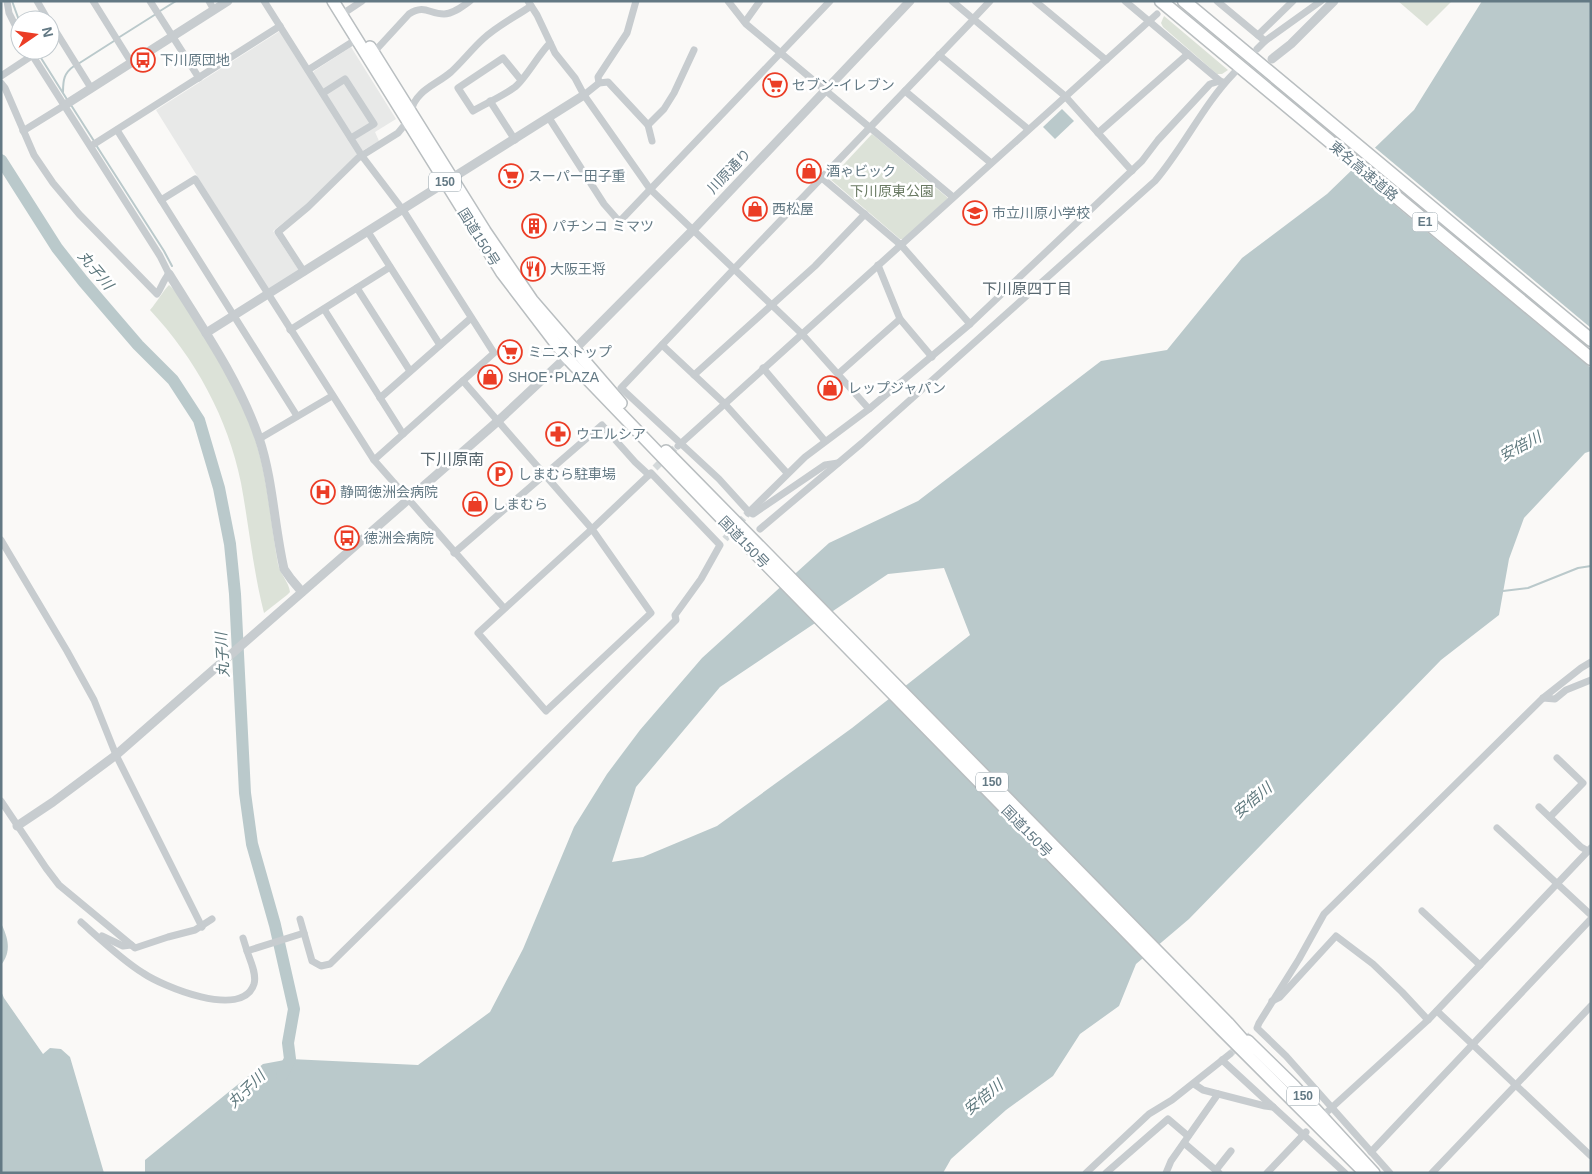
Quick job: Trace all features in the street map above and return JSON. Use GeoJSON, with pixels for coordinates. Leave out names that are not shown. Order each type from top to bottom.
{"type":"FeatureCollection","features":[{"type":"Feature","properties":{"kind":"highway","name":"国道150号"},"geometry":{"type":"LineString","coordinates":[[333,1],[407,122],[570,354],[641,425],[752,544],[1334,1139]]}},
{"type":"Feature","properties":{"kind":"highway","name":"東名高速道路"},"geometry":{"type":"LineString","coordinates":[[1161,1],[1591,360]]}},
{"type":"Feature","properties":{"kind":"highway","name":"東名高速道路"},"geometry":{"type":"LineString","coordinates":[[1184,1],[1591,340]]}},
{"type":"Feature","properties":{"kind":"highway","name":"国道150号"},"geometry":{"type":"LineString","coordinates":[[344,6],[411,111],[449,181]]}},
{"type":"Feature","properties":{"kind":"highway","name":"国道150号"},"geometry":{"type":"LineString","coordinates":[[1225,1026],[1262,1076],[1359,1173]]}},
{"type":"Feature","properties":{"kind":"highway","name":"国道150号"},"geometry":{"type":"LineString","coordinates":[[1225,1026],[1276,1068],[1372,1173]]}},
{"type":"Feature","properties":{"kind":"highway","name":"150"},"geometry":{"type":"LineString","coordinates":[[1334,1139],[1365,1173]]}},
{"type":"Feature","properties":{"kind":"highway","name":"150"},"geometry":{"type":"LineString","coordinates":[[1334,1139],[1372,1173]]}},
{"type":"Feature","properties":{"kind":"street"},"geometry":{"type":"LineString","coordinates":[[93,1],[131,62]]}},
{"type":"Feature","properties":{"kind":"street"},"geometry":{"type":"LineString","coordinates":[[150,1],[198,78]]}},
{"type":"Feature","properties":{"kind":"street"},"geometry":{"type":"LineString","coordinates":[[209,1],[214,10]]}},
{"type":"Feature","properties":{"kind":"street"},"geometry":{"type":"LineString","coordinates":[[24,130],[228,1]]}},
{"type":"Feature","properties":{"kind":"street"},"geometry":{"type":"LineString","coordinates":[[264,1],[362,156],[403,210],[494,353],[374,460]]}},
{"type":"Feature","properties":{"kind":"street"},"geometry":{"type":"LineString","coordinates":[[344,6],[362,1]]}},
{"type":"Feature","properties":{"kind":"street"},"geometry":{"type":"LineString","coordinates":[[374,52],[415,10],[423,8],[445,14],[461,8],[470,1]]}},
{"type":"Feature","properties":{"kind":"street"},"geometry":{"type":"LineString","coordinates":[[599,84],[598,77],[627,33],[636,1]]}},
{"type":"Feature","properties":{"kind":"street"},"geometry":{"type":"LineString","coordinates":[[728,1],[745,22],[953,197]]}},
{"type":"Feature","properties":{"kind":"street"},"geometry":{"type":"LineString","coordinates":[[745,22],[760,1]]}},
{"type":"Feature","properties":{"kind":"street"},"geometry":{"type":"LineString","coordinates":[[549,118],[604,204],[618,220],[622,220],[830,1]]}},
{"type":"Feature","properties":{"kind":"street","name":"川原通り"},"geometry":{"type":"LineString","coordinates":[[17,826],[53,802],[116,754],[498,421],[570,354],[692,230],[910,1]]}},
{"type":"Feature","properties":{"kind":"street"},"geometry":{"type":"LineString","coordinates":[[952,1],[1065,96],[1132,171]]}},
{"type":"Feature","properties":{"kind":"street"},"geometry":{"type":"LineString","coordinates":[[838,463],[826,465],[753,514],[748,513],[719,479],[678,445],[621,388],[990,1]]}},
{"type":"Feature","properties":{"kind":"street"},"geometry":{"type":"LineString","coordinates":[[1035,1],[1106,60]]}},
{"type":"Feature","properties":{"kind":"street"},"geometry":{"type":"LineString","coordinates":[[1125,1],[1223,82]]}},
{"type":"Feature","properties":{"kind":"street"},"geometry":{"type":"LineString","coordinates":[[1217,1],[1265,41]]}},
{"type":"Feature","properties":{"kind":"street"},"geometry":{"type":"LineString","coordinates":[[1257,49],[1265,41],[1322,1]]}},
{"type":"Feature","properties":{"kind":"street"},"geometry":{"type":"LineString","coordinates":[[1272,59],[1291,44],[1334,1]]}},
{"type":"Feature","properties":{"kind":"street"},"geometry":{"type":"LineString","coordinates":[[1258,35],[1290,2]]}},
{"type":"Feature","properties":{"kind":"street"},"geometry":{"type":"LineString","coordinates":[[411,111],[413,103],[423,91],[450,72],[482,40],[529,4],[537,15],[555,52],[575,78],[584,95],[650,189],[802,334],[869,408]]}},
{"type":"Feature","properties":{"kind":"street"},"geometry":{"type":"LineString","coordinates":[[678,445],[1157,14]]}},
{"type":"Feature","properties":{"kind":"street"},"geometry":{"type":"LineString","coordinates":[[91,146],[280,26]]}},
{"type":"Feature","properties":{"kind":"street"},"geometry":{"type":"LineString","coordinates":[[60,39],[91,88]]}},
{"type":"Feature","properties":{"kind":"street"},"geometry":{"type":"LineString","coordinates":[[308,70],[357,39]]}},
{"type":"Feature","properties":{"kind":"street"},"geometry":{"type":"LineString","coordinates":[[521,80],[503,58],[458,88],[473,111],[516,86],[521,80],[540,53],[550,43]]}},
{"type":"Feature","properties":{"kind":"street"},"geometry":{"type":"LineString","coordinates":[[648,125],[664,109],[674,93],[694,50]]}},
{"type":"Feature","properties":{"kind":"street"},"geometry":{"type":"LineString","coordinates":[[1098,133],[1188,54]]}},
{"type":"Feature","properties":{"kind":"street"},"geometry":{"type":"LineString","coordinates":[[940,55],[1028,129]]}},
{"type":"Feature","properties":{"kind":"street"},"geometry":{"type":"LineString","coordinates":[[24,60],[2,82],[34,155],[53,183],[79,214],[157,294],[163,286],[164,278],[169,274]]}},
{"type":"Feature","properties":{"kind":"street"},"geometry":{"type":"LineString","coordinates":[[35,60],[160,256],[169,274],[231,374],[247,407],[259,439],[272,490],[284,569],[302,592]]}},
{"type":"Feature","properties":{"kind":"street"},"geometry":{"type":"LineString","coordinates":[[760,529],[838,463],[1155,181],[1171,162],[1223,82],[1234,73]]}},
{"type":"Feature","properties":{"kind":"street"},"geometry":{"type":"LineString","coordinates":[[323,93],[345,79],[374,124],[351,138]]}},
{"type":"Feature","properties":{"kind":"street"},"geometry":{"type":"LineString","coordinates":[[206,333],[515,140],[599,84],[605,82],[610,84],[648,125],[652,141]]}},
{"type":"Feature","properties":{"kind":"street"},"geometry":{"type":"LineString","coordinates":[[748,513],[788,473],[825,441],[869,408],[970,324],[1142,162],[1158,140],[1210,84],[1223,82]]}},
{"type":"Feature","properties":{"kind":"street"},"geometry":{"type":"LineString","coordinates":[[905,91],[991,163]]}},
{"type":"Feature","properties":{"kind":"street"},"geometry":{"type":"LineString","coordinates":[[490,101],[515,140]]}},
{"type":"Feature","properties":{"kind":"street"},"geometry":{"type":"LineString","coordinates":[[304,272],[278,232],[308,207],[350,165],[398,133],[407,122]]}},
{"type":"Feature","properties":{"kind":"street"},"geometry":{"type":"LineString","coordinates":[[117,130],[297,416]]}},
{"type":"Feature","properties":{"kind":"street"},"geometry":{"type":"LineString","coordinates":[[822,178],[901,244],[970,324]]}},
{"type":"Feature","properties":{"kind":"street"},"geometry":{"type":"LineString","coordinates":[[161,200],[195,179],[374,460],[407,500],[504,608]]}},
{"type":"Feature","properties":{"kind":"street"},"geometry":{"type":"LineString","coordinates":[[694,374],[815,266],[865,214]]}},
{"type":"Feature","properties":{"kind":"street"},"geometry":{"type":"LineString","coordinates":[[368,232],[440,345]]}},
{"type":"Feature","properties":{"kind":"street"},"geometry":{"type":"LineString","coordinates":[[878,265],[900,319],[932,357]]}},
{"type":"Feature","properties":{"kind":"street"},"geometry":{"type":"LineString","coordinates":[[290,330],[390,267]]}},
{"type":"Feature","properties":{"kind":"street"},"geometry":{"type":"LineString","coordinates":[[357,288],[410,371]]}},
{"type":"Feature","properties":{"kind":"street"},"geometry":{"type":"LineString","coordinates":[[324,309],[403,434]]}},
{"type":"Feature","properties":{"kind":"street"},"geometry":{"type":"LineString","coordinates":[[380,398],[471,318]]}},
{"type":"Feature","properties":{"kind":"street"},"geometry":{"type":"LineString","coordinates":[[838,374],[900,319]]}},
{"type":"Feature","properties":{"kind":"street"},"geometry":{"type":"LineString","coordinates":[[662,345],[724,403],[788,473]]}},
{"type":"Feature","properties":{"kind":"street"},"geometry":{"type":"LineString","coordinates":[[764,368],[825,441]]}},
{"type":"Feature","properties":{"kind":"street"},"geometry":{"type":"LineString","coordinates":[[463,381],[592,528],[651,613],[546,712],[478,633],[504,608],[592,528],[652,472]]}},
{"type":"Feature","properties":{"kind":"street"},"geometry":{"type":"LineString","coordinates":[[259,439],[332,396]]}},
{"type":"Feature","properties":{"kind":"street"},"geometry":{"type":"LineString","coordinates":[[300,919],[312,961],[321,966],[330,964],[676,620],[675,615],[701,579],[722,542],[652,472],[635,462],[602,424],[454,553]]}},
{"type":"Feature","properties":{"kind":"street"},"geometry":{"type":"LineString","coordinates":[[1,540],[94,700],[116,754],[202,927]]}},
{"type":"Feature","properties":{"kind":"street"},"geometry":{"type":"LineString","coordinates":[[1390,1173],[1330,1109],[1268,1037],[1255,1030],[1300,959],[1324,914],[1543,698],[1573,673],[1591,662]]}},
{"type":"Feature","properties":{"kind":"street"},"geometry":{"type":"LineString","coordinates":[[1543,698],[1555,699],[1566,690],[1591,680]]}},
{"type":"Feature","properties":{"kind":"street"},"geometry":{"type":"LineString","coordinates":[[1550,817],[1583,784],[1557,758]]}},
{"type":"Feature","properties":{"kind":"street"},"geometry":{"type":"LineString","coordinates":[[1,801],[59,885],[135,948],[195,930],[212,919]]}},
{"type":"Feature","properties":{"kind":"street"},"geometry":{"type":"LineString","coordinates":[[1330,1109],[1437,1011],[1589,849],[1581,847],[1539,807]]}},
{"type":"Feature","properties":{"kind":"street"},"geometry":{"type":"LineString","coordinates":[[1371,1152],[1591,917],[1498,828]]}},
{"type":"Feature","properties":{"kind":"street"},"geometry":{"type":"LineString","coordinates":[[1422,910],[1480,965]]}},
{"type":"Feature","properties":{"kind":"street"},"geometry":{"type":"LineString","coordinates":[[132,945],[123,946],[83,924],[149,977],[183,992],[205,998],[234,999],[250,991],[255,982],[243,938]]}},
{"type":"Feature","properties":{"kind":"street"},"geometry":{"type":"LineString","coordinates":[[247,951],[304,933]]}},
{"type":"Feature","properties":{"kind":"street"},"geometry":{"type":"LineString","coordinates":[[1272,1002],[1280,997],[1336,936],[1373,964],[1428,1020]]}},
{"type":"Feature","properties":{"kind":"street"},"geometry":{"type":"LineString","coordinates":[[1432,1173],[1591,1006]]}},
{"type":"Feature","properties":{"kind":"street"},"geometry":{"type":"LineString","coordinates":[[1437,1011],[1591,1156]]}},
{"type":"Feature","properties":{"kind":"street"},"geometry":{"type":"LineString","coordinates":[[1086,1173],[1149,1114],[1194,1084],[1230,1054]]}},
{"type":"Feature","properties":{"kind":"street"},"geometry":{"type":"LineString","coordinates":[[1222,1060],[1305,1134],[1345,1173]]}},
{"type":"Feature","properties":{"kind":"street"},"geometry":{"type":"LineString","coordinates":[[1194,1084],[1197,1087],[1218,1094],[1273,1107]]}},
{"type":"Feature","properties":{"kind":"street"},"geometry":{"type":"LineString","coordinates":[[1166,1173],[1171,1161],[1218,1094]]}},
{"type":"Feature","properties":{"kind":"street"},"geometry":{"type":"LineString","coordinates":[[1106,1173],[1168,1119],[1188,1136]]}},
{"type":"Feature","properties":{"kind":"street"},"geometry":{"type":"LineString","coordinates":[[1267,1173],[1305,1134]]}},
{"type":"Feature","properties":{"kind":"street"},"geometry":{"type":"LineString","coordinates":[[1184,1143],[1218,1172],[1231,1151]]}},
{"type":"Feature","properties":{"kind":"shaded area"},"geometry":{"type":"Polygon","coordinates":[[[280,31],[358,154],[302,208],[273,231],[300,272],[269,291],[156,110],[280,31]]]}},
{"type":"Feature","properties":{"kind":"shaded area"},"geometry":{"type":"Polygon","coordinates":[[[351,47],[396,119],[375,132],[379,141],[362,151],[313,73],[351,47]]]}},
{"type":"Feature","properties":{"kind":"green space"},"geometry":{"type":"Polygon","coordinates":[[[1398,1],[1452,1],[1427,26],[1398,1]]]}},
{"type":"Feature","properties":{"kind":"green space"},"geometry":{"type":"Polygon","coordinates":[[[1164,16],[1228,70],[1222,74],[1217,74],[1163,27],[1161,23],[1164,16]]]}},
{"type":"Feature","properties":{"kind":"green space","name":"下川原東公園"},"geometry":{"type":"Polygon","coordinates":[[[872,134],[948,198],[904,239],[900,239],[830,179],[872,134]]]}},
{"type":"Feature","properties":{"kind":"green space"},"geometry":{"type":"Polygon","coordinates":[[[169,285],[186,307],[230,381],[248,420],[258,449],[278,564],[290,592],[264,613],[241,483],[228,435],[208,390],[195,369],[181,348],[150,310],[169,285]]]}},
{"type":"Feature","properties":{"kind":"water","name":"安倍川"},"geometry":{"type":"Polygon","coordinates":[[[1482,1],[1591,1],[1591,451],[1585,453],[1524,518],[1509,559],[1499,615],[1441,660],[1189,919],[1136,964],[1119,1006],[1080,1034],[1053,1076],[1006,1110],[951,1159],[943,1173],[145,1173],[145,1160],[263,1064],[290,1059],[418,1065],[490,1012],[523,949],[574,827],[607,774],[640,730],[702,658],[829,543],[918,501],[1101,361],[1167,350],[1242,258],[1327,194],[1414,110],[1482,1]],[[944,568],[888,574],[720,687],[636,787],[612,862],[643,857],[717,826],[852,728],[970,635],[944,568]]]}},
{"type":"Feature","properties":{"kind":"water"},"geometry":{"type":"Polygon","coordinates":[[[1062,109],[1074,121],[1055,139],[1043,127],[1062,109]]]}},
{"type":"Feature","properties":{"kind":"water"},"geometry":{"type":"Polygon","coordinates":[[[1,923],[6,934],[8,950],[1,965],[1,923]]]}},
{"type":"Feature","properties":{"kind":"water"},"geometry":{"type":"Polygon","coordinates":[[[1,991],[43,1054],[50,1048],[61,1049],[70,1057],[104,1173],[1,1173],[1,991]]]}},
{"type":"Feature","properties":{"kind":"pier"},"geometry":{"type":"Polygon","coordinates":[[[1373,146],[1591,328],[1591,368],[1350,168],[1373,146]]]}},
{"type":"Feature","properties":{"kind":"waterway"},"geometry":{"type":"LineString","coordinates":[[12,1],[15,10]]}},
{"type":"Feature","properties":{"kind":"waterway"},"geometry":{"type":"LineString","coordinates":[[160,11],[176,1]]}},
{"type":"Feature","properties":{"kind":"waterway"},"geometry":{"type":"LineString","coordinates":[[118,38],[156,14]]}},
{"type":"Feature","properties":{"kind":"waterway"},"geometry":{"type":"LineString","coordinates":[[78,64],[114,41]]}},
{"type":"Feature","properties":{"kind":"waterway"},"geometry":{"type":"LineString","coordinates":[[42,60],[68,101]]}},
{"type":"Feature","properties":{"kind":"waterway"},"geometry":{"type":"LineString","coordinates":[[63,92],[65,77],[74,66]]}},
{"type":"Feature","properties":{"kind":"waterway"},"geometry":{"type":"LineString","coordinates":[[71,105],[94,141]]}},
{"type":"Feature","properties":{"kind":"waterway"},"geometry":{"type":"LineString","coordinates":[[96,145],[172,266]]}},
{"type":"Feature","properties":{"kind":"waterway","name":"丸子川"},"geometry":{"type":"LineString","coordinates":[[1,160],[57,248],[138,345],[173,380],[199,420],[219,488],[230,544],[235,594],[245,793],[252,844],[275,925],[294,1009],[288,1043],[290,1059],[282,1075]]}},
{"type":"Feature","properties":{"kind":"waterway"},"geometry":{"type":"LineString","coordinates":[[1503,591],[1528,588],[1578,568],[1591,566]]}},
{"type":"Feature","properties":{"kind":"tunnel"},"geometry":{"type":"LineString","coordinates":[[655,468],[676,447]]}},
{"type":"Feature","properties":{"kind":"tunnel"},"geometry":{"type":"LineString","coordinates":[[725,539],[747,514]]}},
{"type":"Feature","properties":{"kind":"tunnel"},"geometry":{"type":"LineString","coordinates":[[1230,1054],[1253,1033]]}},
{"type":"Feature","properties":{"kind":"place","name":"下川原団地"},"geometry":{"type":"Point","coordinates":[143,60]}},
{"type":"Feature","properties":{"kind":"place","name":"セブン-イレブン"},"geometry":{"type":"Point","coordinates":[775,85]}},
{"type":"Feature","properties":{"kind":"place","name":"酒ゃビック"},"geometry":{"type":"Point","coordinates":[809,171]}},
{"type":"Feature","properties":{"kind":"place","name":"スーパー田子重"},"geometry":{"type":"Point","coordinates":[511,176]}},
{"type":"Feature","properties":{"kind":"place","name":"西松屋"},"geometry":{"type":"Point","coordinates":[755,209]}},
{"type":"Feature","properties":{"kind":"place","name":"市立川原小学校"},"geometry":{"type":"Point","coordinates":[975,213]}},
{"type":"Feature","properties":{"kind":"place","name":"パチンコ ミマツ"},"geometry":{"type":"Point","coordinates":[534,226]}},
{"type":"Feature","properties":{"kind":"place","name":"大阪王将"},"geometry":{"type":"Point","coordinates":[533,269]}},
{"type":"Feature","properties":{"kind":"place","name":"ミニストップ"},"geometry":{"type":"Point","coordinates":[510,352]}},
{"type":"Feature","properties":{"kind":"place","name":"SHOE･PLAZA"},"geometry":{"type":"Point","coordinates":[490,377]}},
{"type":"Feature","properties":{"kind":"place","name":"レップジャパン"},"geometry":{"type":"Point","coordinates":[830,388]}},
{"type":"Feature","properties":{"kind":"place","name":"ウエルシア"},"geometry":{"type":"Point","coordinates":[558,434]}},
{"type":"Feature","properties":{"kind":"place","name":"しまむら駐車場"},"geometry":{"type":"Point","coordinates":[500,474]}},
{"type":"Feature","properties":{"kind":"place","name":"静岡徳洲会病院"},"geometry":{"type":"Point","coordinates":[323,492]}},
{"type":"Feature","properties":{"kind":"place","name":"しまむら"},"geometry":{"type":"Point","coordinates":[475,504]}},
{"type":"Feature","properties":{"kind":"place","name":"徳洲会病院"},"geometry":{"type":"Point","coordinates":[347,538]}},
{"type":"Feature","properties":{"kind":"district","name":"下川原四丁目"},"geometry":{"type":"Point","coordinates":[1027,288]}},
{"type":"Feature","properties":{"kind":"district","name":"下川原南"},"geometry":{"type":"Point","coordinates":[452,459]}}]}
